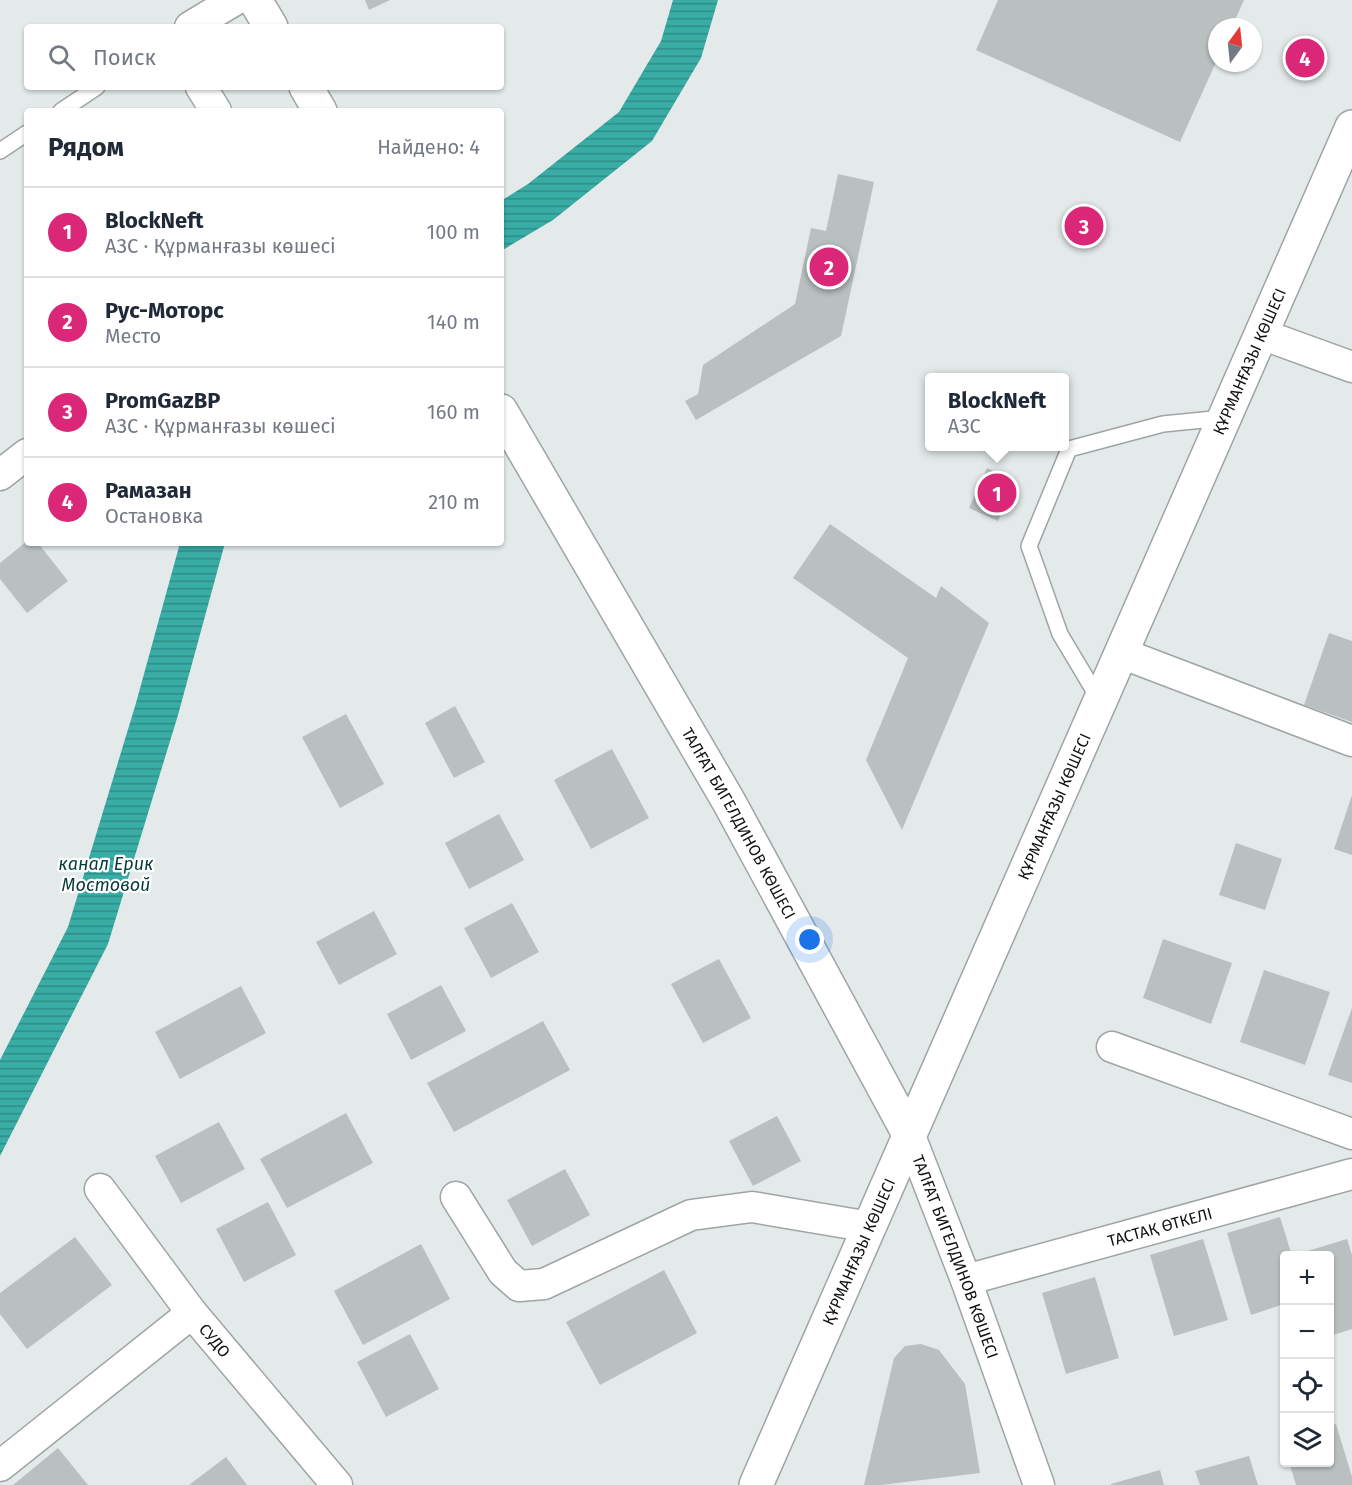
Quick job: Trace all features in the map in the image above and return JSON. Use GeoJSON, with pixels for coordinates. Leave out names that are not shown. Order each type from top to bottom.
{"type":"FeatureCollection","features":[{"type":"Feature","properties":{"kind":"main road"},"geometry":{"type":"LineString","coordinates":[[255,0],[269,24]]}},
{"type":"Feature","properties":{"kind":"main road"},"geometry":{"type":"LineString","coordinates":[[308,90],[318,108]]}},
{"type":"Feature","properties":{"kind":"main road","name":"ҚҰРМАНҒАЗЫ КӨШЕСІ"},"geometry":{"type":"LineString","coordinates":[[756,1485],[1352,127]]}},
{"type":"Feature","properties":{"kind":"main road","name":"ТАЛҒАТ БИГЕЛДИНОВ КӨШЕСІ"},"geometry":{"type":"LineString","coordinates":[[504,416],[729,802],[910,1136]]}},
{"type":"Feature","properties":{"kind":"street"},"geometry":{"type":"LineString","coordinates":[[195,24],[235,0]]}},
{"type":"Feature","properties":{"kind":"street"},"geometry":{"type":"LineString","coordinates":[[203,90],[214,108]]}},
{"type":"Feature","properties":{"kind":"street"},"geometry":{"type":"LineString","coordinates":[[1261,334],[1352,367]]}},
{"type":"Feature","properties":{"kind":"street"},"geometry":{"type":"LineString","coordinates":[[0,475],[24,456]]}},
{"type":"Feature","properties":{"kind":"street"},"geometry":{"type":"LineString","coordinates":[[1121,654],[1352,741]]}},
{"type":"Feature","properties":{"kind":"street"},"geometry":{"type":"LineString","coordinates":[[1112,1047],[1352,1134]]}},
{"type":"Feature","properties":{"kind":"street","name":"ТАЛҒАТ БИГЕЛДИНОВ КӨШЕСІ"},"geometry":{"type":"LineString","coordinates":[[910,1136],[966,1280],[1039,1485]]}},
{"type":"Feature","properties":{"kind":"street","name":"ТАСТАҚ ӨТКЕЛІ"},"geometry":{"type":"LineString","coordinates":[[966,1280],[1352,1173]]}},
{"type":"Feature","properties":{"kind":"street","name":"СУДО"},"geometry":{"type":"LineString","coordinates":[[100,1189],[192,1313],[337,1485]]}},
{"type":"Feature","properties":{"kind":"street"},"geometry":{"type":"LineString","coordinates":[[456,1197],[503,1272],[519,1286],[544,1284],[691,1215],[752,1207],[870,1227]]}},
{"type":"Feature","properties":{"kind":"street"},"geometry":{"type":"LineString","coordinates":[[0,1466],[192,1313]]}},
{"type":"Feature","properties":{"kind":"lane"},"geometry":{"type":"LineString","coordinates":[[66,108],[92,90]]}},
{"type":"Feature","properties":{"kind":"lane"},"geometry":{"type":"LineString","coordinates":[[0,151],[24,135]]}},
{"type":"Feature","properties":{"kind":"lane"},"geometry":{"type":"LineString","coordinates":[[1069,449],[1163,424],[1223,418]]}},
{"type":"Feature","properties":{"kind":"lane"},"geometry":{"type":"LineString","coordinates":[[1068,451],[1029,546],[1060,634],[1100,700]]}},
{"type":"Feature","properties":{"kind":"water"},"geometry":{"type":"Polygon","coordinates":[[[673,0],[718,0],[701,58],[652,141],[553,220],[504,249],[504,199],[528,184],[619,112],[661,41],[673,0]]]}},
{"type":"Feature","properties":{"kind":"water","name":"канал Ерик Мостовой"},"geometry":{"type":"Polygon","coordinates":[[[179,546],[224,546],[178,715],[108,944],[0,1156],[0,1060],[68,927],[136,703],[179,546]]]}},
{"type":"Feature","properties":{"kind":"building"},"geometry":{"type":"Polygon","coordinates":[[[365,0],[390,0],[369,10],[365,0]]]}},
{"type":"Feature","properties":{"kind":"building"},"geometry":{"type":"Polygon","coordinates":[[[998,0],[1244,0],[1236,18],[1208,18],[1208,72],[1212,72],[1180,142],[976,50],[998,0]]]}},
{"type":"Feature","properties":{"kind":"building"},"geometry":{"type":"Polygon","coordinates":[[[838,174],[874,182],[841,336],[696,420],[685,401],[698,394],[703,365],[795,304],[811,228],[826,231],[838,174]]]}},
{"type":"Feature","properties":{"kind":"building"},"geometry":{"type":"Polygon","coordinates":[[[1078,206],[1102,215],[1093,237],[1070,228],[1078,206]]]}},
{"type":"Feature","properties":{"kind":"building"},"geometry":{"type":"Polygon","coordinates":[[[987,468],[1016,481],[998,521],[969,508],[987,468]]]}},
{"type":"Feature","properties":{"kind":"building"},"geometry":{"type":"Polygon","coordinates":[[[830,524],[936,598],[941,586],[989,623],[902,830],[866,760],[908,658],[793,578],[830,524]]]}},
{"type":"Feature","properties":{"kind":"building"},"geometry":{"type":"Polygon","coordinates":[[[24,543],[24,546],[40,546],[68,581],[27,613],[0,579],[0,563],[24,543]]]}},
{"type":"Feature","properties":{"kind":"building"},"geometry":{"type":"Polygon","coordinates":[[[1329,633],[1352,641],[1352,722],[1304,705],[1329,633]]]}},
{"type":"Feature","properties":{"kind":"building"},"geometry":{"type":"Polygon","coordinates":[[[455,706],[485,762],[454,778],[425,723],[455,706]]]}},
{"type":"Feature","properties":{"kind":"building"},"geometry":{"type":"Polygon","coordinates":[[[346,714],[384,784],[340,808],[302,737],[346,714]]]}},
{"type":"Feature","properties":{"kind":"building"},"geometry":{"type":"Polygon","coordinates":[[[612,749],[649,818],[591,849],[554,780],[612,749]]]}},
{"type":"Feature","properties":{"kind":"building"},"geometry":{"type":"Polygon","coordinates":[[[1352,795],[1352,855],[1334,849],[1352,795]]]}},
{"type":"Feature","properties":{"kind":"building"},"geometry":{"type":"Polygon","coordinates":[[[499,814],[524,860],[469,889],[445,843],[499,814]]]}},
{"type":"Feature","properties":{"kind":"building"},"geometry":{"type":"Polygon","coordinates":[[[1236,843],[1282,859],[1265,910],[1219,895],[1236,843]]]}},
{"type":"Feature","properties":{"kind":"building"},"geometry":{"type":"Polygon","coordinates":[[[512,903],[539,952],[491,978],[464,928],[512,903]]]}},
{"type":"Feature","properties":{"kind":"building"},"geometry":{"type":"Polygon","coordinates":[[[374,911],[397,954],[339,985],[316,942],[374,911]]]}},
{"type":"Feature","properties":{"kind":"building"},"geometry":{"type":"Polygon","coordinates":[[[1163,939],[1232,963],[1211,1024],[1143,998],[1163,939]]]}},
{"type":"Feature","properties":{"kind":"building"},"geometry":{"type":"Polygon","coordinates":[[[719,959],[751,1018],[703,1043],[671,984],[719,959]]]}},
{"type":"Feature","properties":{"kind":"building"},"geometry":{"type":"Polygon","coordinates":[[[1264,970],[1330,992],[1305,1065],[1240,1042],[1264,970]]]}},
{"type":"Feature","properties":{"kind":"building"},"geometry":{"type":"Polygon","coordinates":[[[441,985],[466,1031],[411,1060],[387,1014],[441,985]]]}},
{"type":"Feature","properties":{"kind":"building"},"geometry":{"type":"Polygon","coordinates":[[[241,986],[266,1033],[180,1079],[155,1032],[241,986]]]}},
{"type":"Feature","properties":{"kind":"building"},"geometry":{"type":"Polygon","coordinates":[[[1352,1008],[1352,1083],[1328,1075],[1352,1008]]]}},
{"type":"Feature","properties":{"kind":"building"},"geometry":{"type":"Polygon","coordinates":[[[543,1021],[570,1070],[454,1132],[427,1083],[543,1021]]]}},
{"type":"Feature","properties":{"kind":"building"},"geometry":{"type":"Polygon","coordinates":[[[346,1113],[373,1163],[287,1208],[260,1159],[346,1113]]]}},
{"type":"Feature","properties":{"kind":"building"},"geometry":{"type":"Polygon","coordinates":[[[777,1116],[801,1161],[753,1186],[729,1141],[777,1116]]]}},
{"type":"Feature","properties":{"kind":"building"},"geometry":{"type":"Polygon","coordinates":[[[219,1122],[245,1169],[181,1203],[155,1156],[219,1122]]]}},
{"type":"Feature","properties":{"kind":"building"},"geometry":{"type":"Polygon","coordinates":[[[565,1169],[590,1215],[532,1246],[507,1200],[565,1169]]]}},
{"type":"Feature","properties":{"kind":"building"},"geometry":{"type":"Polygon","coordinates":[[[268,1202],[296,1255],[244,1282],[216,1229],[268,1202]]]}},
{"type":"Feature","properties":{"kind":"building"},"geometry":{"type":"Polygon","coordinates":[[[1280,1217],[1290,1251],[1280,1251],[1280,1305],[1251,1315],[1227,1233],[1280,1217]]]}},
{"type":"Feature","properties":{"kind":"building"},"geometry":{"type":"Polygon","coordinates":[[[75,1237],[112,1285],[27,1349],[0,1314],[0,1293],[75,1237]]]}},
{"type":"Feature","properties":{"kind":"building"},"geometry":{"type":"Polygon","coordinates":[[[1203,1239],[1228,1320],[1174,1336],[1150,1255],[1203,1239]]]}},
{"type":"Feature","properties":{"kind":"building"},"geometry":{"type":"Polygon","coordinates":[[[1347,1239],[1352,1255],[1352,1329],[1334,1335],[1334,1251],[1308,1251],[1347,1239]]]}},
{"type":"Feature","properties":{"kind":"building"},"geometry":{"type":"Polygon","coordinates":[[[421,1244],[450,1299],[363,1345],[334,1291],[421,1244]]]}},
{"type":"Feature","properties":{"kind":"building"},"geometry":{"type":"Polygon","coordinates":[[[664,1270],[697,1333],[600,1385],[566,1322],[664,1270]]]}},
{"type":"Feature","properties":{"kind":"building"},"geometry":{"type":"Polygon","coordinates":[[[1095,1277],[1119,1358],[1066,1374],[1042,1293],[1095,1277]]]}},
{"type":"Feature","properties":{"kind":"building"},"geometry":{"type":"Polygon","coordinates":[[[410,1334],[439,1389],[386,1417],[357,1362],[410,1334]]]}},
{"type":"Feature","properties":{"kind":"building"},"geometry":{"type":"Polygon","coordinates":[[[921,1344],[939,1350],[965,1384],[980,1473],[864,1485],[894,1358],[905,1346],[921,1344]]]}},
{"type":"Feature","properties":{"kind":"building"},"geometry":{"type":"Polygon","coordinates":[[[1336,1424],[1352,1477],[1352,1485],[1296,1485],[1291,1467],[1334,1467],[1334,1425],[1336,1424]]]}},
{"type":"Feature","properties":{"kind":"building"},"geometry":{"type":"Polygon","coordinates":[[[58,1448],[88,1485],[13,1485],[58,1448]]]}},
{"type":"Feature","properties":{"kind":"building"},"geometry":{"type":"Polygon","coordinates":[[[1249,1456],[1258,1485],[1200,1485],[1195,1471],[1249,1456]]]}},
{"type":"Feature","properties":{"kind":"building"},"geometry":{"type":"Polygon","coordinates":[[[226,1457],[247,1485],[189,1485],[226,1457]]]}},
{"type":"Feature","properties":{"kind":"building"},"geometry":{"type":"Polygon","coordinates":[[[1160,1470],[1164,1485],[1111,1485],[1111,1484],[1160,1470]]]}},
{"type":"Feature","properties":{"kind":"place","name":"Рамазан"},"geometry":{"type":"Point","coordinates":[1305,58]}},
{"type":"Feature","properties":{"kind":"place","name":"PromGazBP"},"geometry":{"type":"Point","coordinates":[1084,226]}},
{"type":"Feature","properties":{"kind":"place","name":"Рус-Моторс"},"geometry":{"type":"Point","coordinates":[829,267]}},
{"type":"Feature","properties":{"kind":"place","name":"BlockNeft"},"geometry":{"type":"Point","coordinates":[997,493]}}]}
